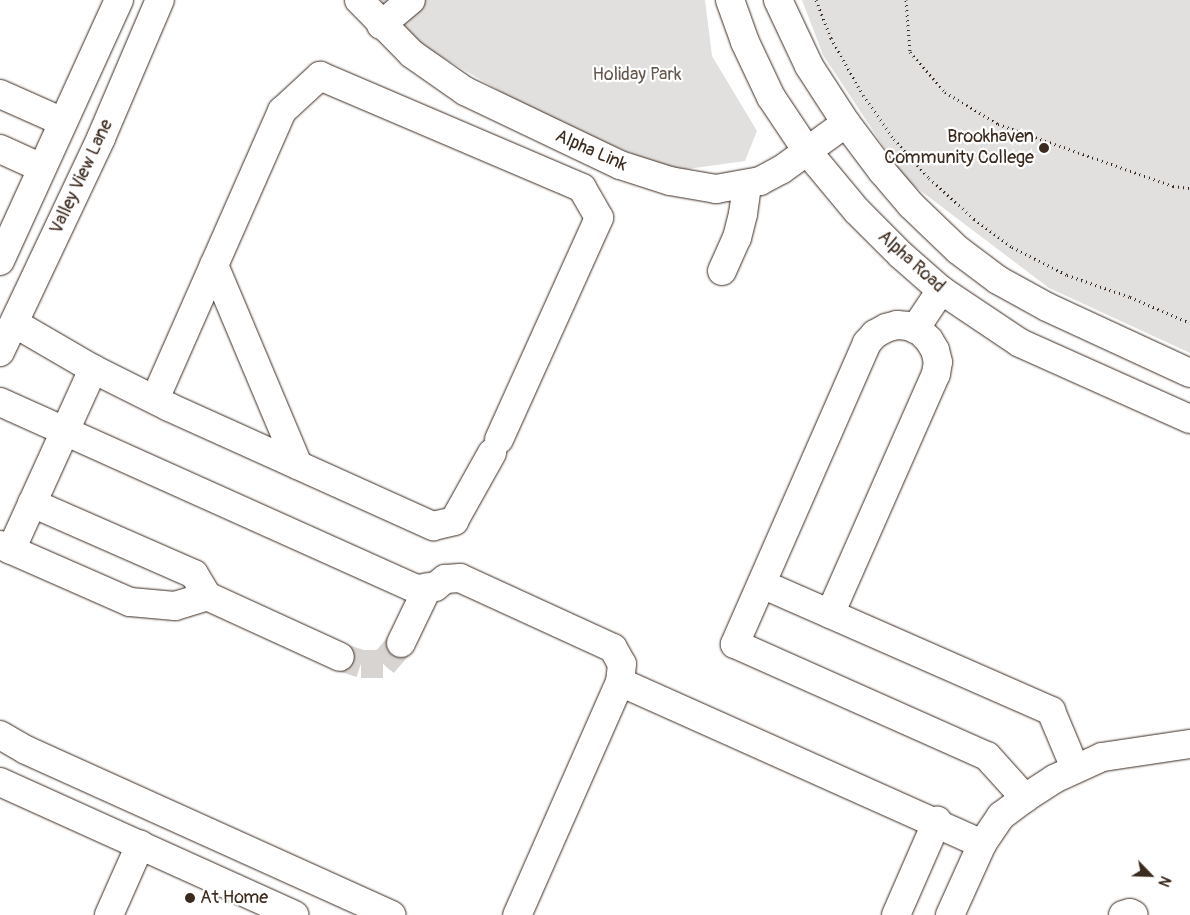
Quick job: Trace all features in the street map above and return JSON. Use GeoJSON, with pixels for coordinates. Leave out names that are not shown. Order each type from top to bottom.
{"type":"FeatureCollection","features":[{"type":"Feature","properties":{"kind":"street"},"geometry":{"type":"LineString","coordinates":[[0,261],[119,0]]}},
{"type":"Feature","properties":{"kind":"street","name":"Valley View Lane"},"geometry":{"type":"LineString","coordinates":[[0,352],[101,138],[160,0]]}},
{"type":"Feature","properties":{"kind":"street","name":"Alpha Link"},"geometry":{"type":"LineString","coordinates":[[358,0],[412,54],[465,91],[620,165],[670,181],[716,189],[747,185],[760,181],[781,170],[846,123]]}},
{"type":"Feature","properties":{"kind":"street"},"geometry":{"type":"LineString","coordinates":[[381,25],[411,0]]}},
{"type":"Feature","properties":{"kind":"street","name":"Alpha Road"},"geometry":{"type":"LineString","coordinates":[[730,0],[745,42],[771,97],[807,151],[857,211],[901,255],[941,290],[1020,343],[1190,419]]}},
{"type":"Feature","properties":{"kind":"street"},"geometry":{"type":"LineString","coordinates":[[778,0],[809,66],[846,123],[882,171],[911,205],[958,250],[998,280],[1047,307],[1190,372]]}},
{"type":"Feature","properties":{"kind":"street"},"geometry":{"type":"LineString","coordinates":[[14,324],[93,369],[155,399],[434,526],[454,521],[496,446],[599,218],[582,188],[320,76],[282,111],[155,399]]}},
{"type":"Feature","properties":{"kind":"street"},"geometry":{"type":"LineString","coordinates":[[0,94],[63,122]]}},
{"type":"Feature","properties":{"kind":"street"},"geometry":{"type":"LineString","coordinates":[[472,141],[489,104]]}},
{"type":"Feature","properties":{"kind":"street"},"geometry":{"type":"LineString","coordinates":[[0,149],[42,168]]}},
{"type":"Feature","properties":{"kind":"street"},"geometry":{"type":"LineString","coordinates":[[722,271],[737,238],[747,185]]}},
{"type":"Feature","properties":{"kind":"street"},"geometry":{"type":"LineString","coordinates":[[214,264],[298,465]]}},
{"type":"Feature","properties":{"kind":"street"},"geometry":{"type":"LineString","coordinates":[[915,329],[941,290]]}},
{"type":"Feature","properties":{"kind":"street"},"geometry":{"type":"LineString","coordinates":[[830,614],[936,374],[938,362],[935,350],[929,340],[915,329],[897,325],[886,328],[875,334],[867,344],[735,644],[987,756],[1025,798]]}},
{"type":"Feature","properties":{"kind":"street"},"geometry":{"type":"LineString","coordinates":[[93,369],[32,503],[5,548],[130,602],[175,606],[207,596]]}},
{"type":"Feature","properties":{"kind":"street"},"geometry":{"type":"LineString","coordinates":[[0,402],[417,589],[435,587],[445,579],[460,578],[606,643],[613,648],[622,664],[620,682],[517,915]]}},
{"type":"Feature","properties":{"kind":"street"},"geometry":{"type":"LineString","coordinates":[[32,503],[194,574],[207,596],[335,655]]}},
{"type":"Feature","properties":{"kind":"street"},"geometry":{"type":"LineString","coordinates":[[762,584],[1051,711],[1075,768]]}},
{"type":"Feature","properties":{"kind":"street"},"geometry":{"type":"LineString","coordinates":[[401,643],[428,588]]}},
{"type":"Feature","properties":{"kind":"street"},"geometry":{"type":"LineString","coordinates":[[620,682],[937,822],[982,844]]}},
{"type":"Feature","properties":{"kind":"street"},"geometry":{"type":"LineString","coordinates":[[0,735],[26,750],[391,915]]}},
{"type":"Feature","properties":{"kind":"street"},"geometry":{"type":"LineString","coordinates":[[950,915],[982,844],[1001,816],[1025,798],[1054,779],[1102,757],[1190,744]]}},
{"type":"Feature","properties":{"kind":"street"},"geometry":{"type":"LineString","coordinates":[[0,782],[294,915]]}},
{"type":"Feature","properties":{"kind":"street"},"geometry":{"type":"LineString","coordinates":[[896,915],[937,822]]}},
{"type":"Feature","properties":{"kind":"street"},"geometry":{"type":"LineString","coordinates":[[109,915],[140,846]]}},
{"type":"Feature","properties":{"kind":"street"},"geometry":{"type":"LineString","coordinates":[[1123,915],[1130,913],[1134,915]]}},
{"type":"Feature","properties":{"kind":"path"},"geometry":{"type":"LineString","coordinates":[[816,0],[831,38],[863,95],[894,139],[929,178],[974,219],[1012,247],[1067,275],[1130,297],[1190,323]]}},
{"type":"Feature","properties":{"kind":"path"},"geometry":{"type":"LineString","coordinates":[[906,0],[910,52],[945,92],[998,124],[1172,186],[1190,188]]}},
{"type":"Feature","properties":{"kind":"green space","name":"Holiday Park"},"geometry":{"type":"Polygon","coordinates":[[[380,0],[705,0],[712,56],[757,131],[745,161],[673,171],[542,116],[410,38],[380,0]]]}},
{"type":"Feature","properties":{"kind":"green space","name":"Brookhaven Community College"},"geometry":{"type":"Polygon","coordinates":[[[802,0],[1190,0],[1190,353],[1049,288],[905,179],[823,55],[802,0]]]}},
{"type":"Feature","properties":{"kind":"tunnel"},"geometry":{"type":"LineString","coordinates":[[340,657],[361,664],[383,664],[401,643]]}},
{"type":"Feature","properties":{"kind":"place","name":"Brookhaven Community College"},"geometry":{"type":"Point","coordinates":[1044,148]}},
{"type":"Feature","properties":{"kind":"place","name":"At Home"},"geometry":{"type":"Point","coordinates":[190,898]}}]}
